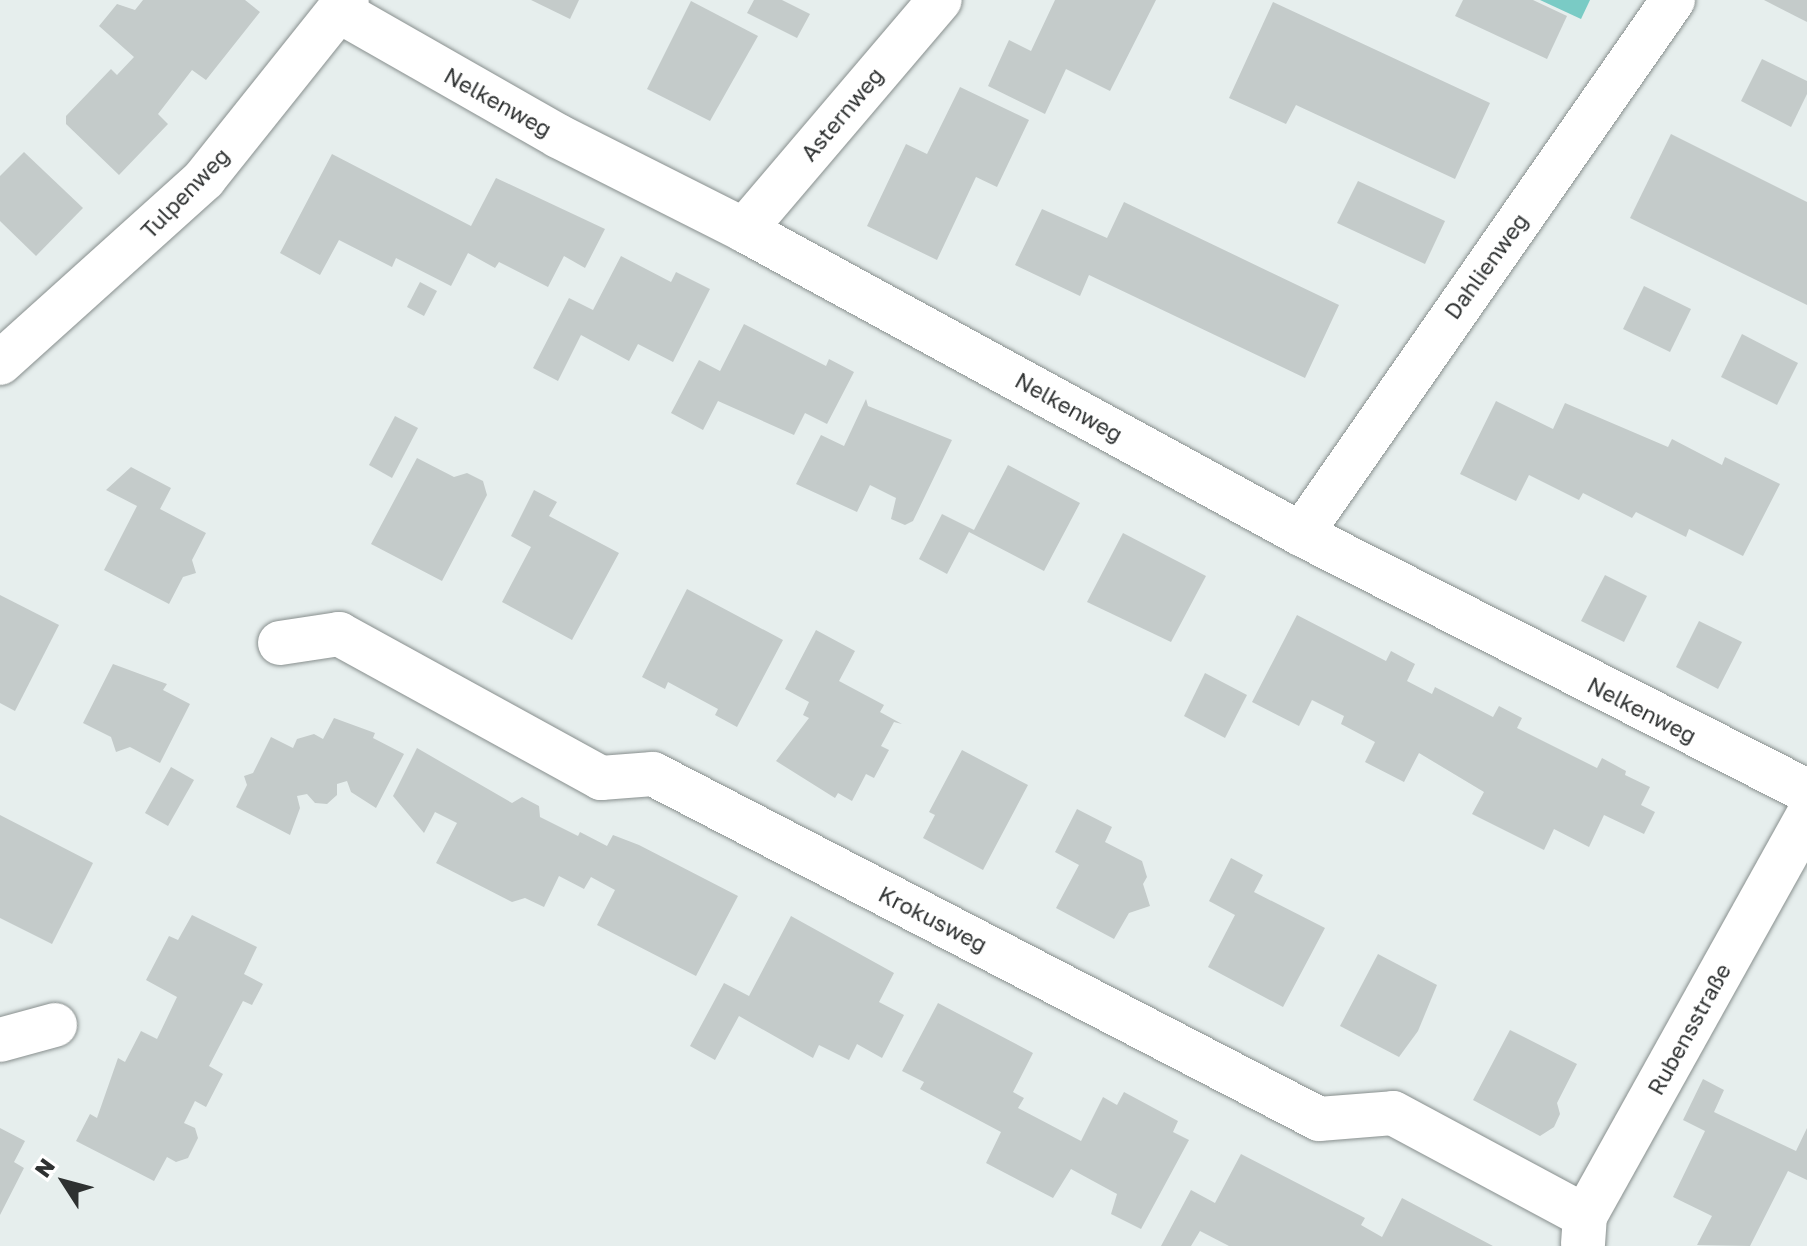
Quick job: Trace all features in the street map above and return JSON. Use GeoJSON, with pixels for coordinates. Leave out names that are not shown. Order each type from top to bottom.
{"type":"FeatureCollection","features":[{"type":"Feature","properties":{"kind":"street","name":"Asternweg"},"geometry":{"type":"LineString","coordinates":[[744,230],[940,0]]}},
{"type":"Feature","properties":{"kind":"street","name":"Dahlienweg"},"geometry":{"type":"LineString","coordinates":[[1301,534],[1673,0]]}},
{"type":"Feature","properties":{"kind":"street","name":"Nelkenweg"},"geometry":{"type":"LineString","coordinates":[[343,6],[558,136],[744,230],[1301,534],[1807,791]]}},
{"type":"Feature","properties":{"kind":"street","name":"Tulpenweg"},"geometry":{"type":"LineString","coordinates":[[0,363],[204,179],[343,6]]}},
{"type":"Feature","properties":{"kind":"street","name":"Krokusweg"},"geometry":{"type":"LineString","coordinates":[[280,643],[339,634],[601,778],[653,774],[1319,1119],[1393,1113],[1584,1231]]}},
{"type":"Feature","properties":{"kind":"street","name":"Rubensstraße"},"geometry":{"type":"LineString","coordinates":[[1584,1231],[1807,817]]}},
{"type":"Feature","properties":{"kind":"street"},"geometry":{"type":"LineString","coordinates":[[0,1040],[55,1025]]}},
{"type":"Feature","properties":{"kind":"shaded area"},"geometry":{"type":"Polygon","coordinates":[[[1540,0],[1590,0],[1581,19],[1540,0]]]}},
{"type":"Feature","properties":{"kind":"building"},"geometry":{"type":"Polygon","coordinates":[[[143,0],[245,0],[260,12],[206,80],[192,70],[158,114],[168,124],[119,175],[66,124],[66,116],[111,69],[117,75],[134,57],[99,26],[117,4],[135,10],[143,0]]]}},
{"type":"Feature","properties":{"kind":"building"},"geometry":{"type":"Polygon","coordinates":[[[531,0],[579,0],[570,19],[531,0]]]}},
{"type":"Feature","properties":{"kind":"building"},"geometry":{"type":"Polygon","coordinates":[[[754,0],[782,0],[810,14],[797,38],[747,13],[754,0]]]}},
{"type":"Feature","properties":{"kind":"building"},"geometry":{"type":"Polygon","coordinates":[[[1055,0],[1156,0],[1110,91],[1066,69],[1045,114],[988,86],[1009,40],[1031,51],[1055,0]]]}},
{"type":"Feature","properties":{"kind":"building"},"geometry":{"type":"Polygon","coordinates":[[[1463,0],[1533,0],[1567,16],[1547,59],[1455,16],[1463,0]]]}},
{"type":"Feature","properties":{"kind":"building"},"geometry":{"type":"Polygon","coordinates":[[[1764,0],[1807,0],[1807,22],[1764,0]]]}},
{"type":"Feature","properties":{"kind":"building"},"geometry":{"type":"Polygon","coordinates":[[[691,1],[758,36],[710,121],[647,89],[691,1]]]}},
{"type":"Feature","properties":{"kind":"building"},"geometry":{"type":"Polygon","coordinates":[[[1273,2],[1490,103],[1455,179],[1296,105],[1286,124],[1229,98],[1273,2]]]}},
{"type":"Feature","properties":{"kind":"building"},"geometry":{"type":"Polygon","coordinates":[[[1762,59],[1807,81],[1807,94],[1791,127],[1741,101],[1762,59]]]}},
{"type":"Feature","properties":{"kind":"building"},"geometry":{"type":"Polygon","coordinates":[[[960,87],[1029,120],[997,187],[976,177],[937,260],[867,226],[906,144],[927,154],[960,87]]]}},
{"type":"Feature","properties":{"kind":"building"},"geometry":{"type":"Polygon","coordinates":[[[1671,134],[1807,202],[1807,305],[1630,218],[1671,134]]]}},
{"type":"Feature","properties":{"kind":"building"},"geometry":{"type":"Polygon","coordinates":[[[24,152],[83,208],[36,256],[0,221],[0,176],[24,152]]]}},
{"type":"Feature","properties":{"kind":"building"},"geometry":{"type":"Polygon","coordinates":[[[332,154],[471,226],[496,178],[605,229],[585,268],[564,256],[548,287],[499,262],[495,268],[468,253],[451,286],[396,258],[392,267],[339,240],[320,275],[280,253],[332,154]]]}},
{"type":"Feature","properties":{"kind":"building"},"geometry":{"type":"Polygon","coordinates":[[[1358,181],[1445,221],[1425,264],[1337,223],[1358,181]]]}},
{"type":"Feature","properties":{"kind":"building"},"geometry":{"type":"Polygon","coordinates":[[[1124,202],[1339,305],[1305,378],[1089,275],[1080,296],[1015,265],[1042,209],[1107,238],[1124,202]]]}},
{"type":"Feature","properties":{"kind":"building"},"geometry":{"type":"Polygon","coordinates":[[[621,256],[671,282],[676,272],[710,289],[673,362],[638,344],[629,361],[581,335],[558,381],[533,368],[569,298],[593,310],[621,256]]]}},
{"type":"Feature","properties":{"kind":"building"},"geometry":{"type":"Polygon","coordinates":[[[420,282],[437,291],[424,316],[407,307],[420,282]]]}},
{"type":"Feature","properties":{"kind":"building"},"geometry":{"type":"Polygon","coordinates":[[[1644,286],[1691,309],[1670,352],[1623,329],[1644,286]]]}},
{"type":"Feature","properties":{"kind":"building"},"geometry":{"type":"Polygon","coordinates":[[[744,324],[826,366],[829,359],[854,372],[827,424],[805,413],[794,435],[718,401],[703,430],[671,413],[699,360],[720,371],[744,324]]]}},
{"type":"Feature","properties":{"kind":"building"},"geometry":{"type":"Polygon","coordinates":[[[1742,334],[1798,363],[1777,405],[1721,377],[1742,334]]]}},
{"type":"Feature","properties":{"kind":"building"},"geometry":{"type":"Polygon","coordinates":[[[866,399],[868,406],[952,440],[913,521],[905,525],[891,519],[896,498],[870,485],[857,512],[796,484],[821,435],[844,446],[866,399]]]}},
{"type":"Feature","properties":{"kind":"building"},"geometry":{"type":"Polygon","coordinates":[[[1496,401],[1553,429],[1565,403],[1668,447],[1672,439],[1722,465],[1725,457],[1780,484],[1743,556],[1689,529],[1686,537],[1636,512],[1632,518],[1583,493],[1579,500],[1529,475],[1516,501],[1460,474],[1496,401]]]}},
{"type":"Feature","properties":{"kind":"building"},"geometry":{"type":"Polygon","coordinates":[[[395,416],[418,428],[392,478],[369,465],[395,416]]]}},
{"type":"Feature","properties":{"kind":"building"},"geometry":{"type":"Polygon","coordinates":[[[417,458],[454,477],[467,473],[483,481],[487,495],[442,581],[371,544],[417,458]]]}},
{"type":"Feature","properties":{"kind":"building"},"geometry":{"type":"Polygon","coordinates":[[[1008,465],[1080,503],[1044,571],[969,532],[947,574],[919,559],[942,514],[974,530],[1008,465]]]}},
{"type":"Feature","properties":{"kind":"building"},"geometry":{"type":"Polygon","coordinates":[[[131,467],[171,488],[160,509],[206,533],[192,560],[196,573],[183,577],[169,604],[104,570],[137,506],[106,490],[131,467]]]}},
{"type":"Feature","properties":{"kind":"building"},"geometry":{"type":"Polygon","coordinates":[[[534,490],[557,502],[549,516],[619,553],[572,640],[502,602],[531,547],[511,536],[534,490]]]}},
{"type":"Feature","properties":{"kind":"building"},"geometry":{"type":"Polygon","coordinates":[[[1123,533],[1206,576],[1171,642],[1087,602],[1123,533]]]}},
{"type":"Feature","properties":{"kind":"building"},"geometry":{"type":"Polygon","coordinates":[[[1605,575],[1647,596],[1624,642],[1581,621],[1605,575]]]}},
{"type":"Feature","properties":{"kind":"building"},"geometry":{"type":"Polygon","coordinates":[[[687,589],[783,640],[737,727],[715,715],[718,709],[668,682],[665,689],[642,677],[687,589]]]}},
{"type":"Feature","properties":{"kind":"building"},"geometry":{"type":"Polygon","coordinates":[[[0,595],[59,625],[15,711],[0,703],[0,595]]]}},
{"type":"Feature","properties":{"kind":"building"},"geometry":{"type":"Polygon","coordinates":[[[1297,615],[1386,661],[1391,651],[1415,664],[1407,681],[1432,694],[1435,687],[1493,717],[1499,706],[1522,718],[1517,728],[1597,768],[1602,758],[1626,771],[1625,775],[1650,787],[1641,805],[1655,812],[1644,834],[1604,815],[1589,847],[1554,829],[1544,850],[1472,814],[1484,792],[1419,753],[1404,782],[1365,762],[1375,742],[1341,724],[1344,716],[1312,700],[1299,726],[1252,702],[1297,615]]]}},
{"type":"Feature","properties":{"kind":"building"},"geometry":{"type":"Polygon","coordinates":[[[1699,621],[1742,642],[1718,689],[1676,667],[1699,621]]]}},
{"type":"Feature","properties":{"kind":"building"},"geometry":{"type":"Polygon","coordinates":[[[816,630],[855,651],[839,681],[884,705],[880,712],[902,724],[894,722],[881,746],[889,750],[874,778],[866,774],[852,801],[838,793],[835,798],[776,761],[809,718],[803,715],[809,702],[785,689],[816,630]]]}},
{"type":"Feature","properties":{"kind":"building"},"geometry":{"type":"Polygon","coordinates":[[[113,664],[167,684],[163,690],[190,704],[160,763],[130,747],[116,752],[111,737],[83,723],[113,664]]]}},
{"type":"Feature","properties":{"kind":"building"},"geometry":{"type":"Polygon","coordinates":[[[1205,673],[1247,695],[1225,738],[1184,716],[1205,673]]]}},
{"type":"Feature","properties":{"kind":"building"},"geometry":{"type":"Polygon","coordinates":[[[334,718],[375,733],[373,738],[404,754],[376,808],[351,792],[347,781],[337,784],[337,795],[327,804],[315,803],[307,794],[297,796],[300,808],[290,835],[236,807],[247,785],[244,776],[253,773],[271,737],[293,748],[297,739],[314,734],[323,739],[334,718]]]}},
{"type":"Feature","properties":{"kind":"building"},"geometry":{"type":"Polygon","coordinates":[[[417,748],[512,803],[522,797],[539,806],[540,817],[578,836],[580,832],[607,846],[613,835],[639,845],[738,896],[696,976],[597,925],[615,890],[591,877],[584,889],[559,876],[544,907],[525,898],[512,902],[436,863],[457,823],[435,812],[424,833],[393,796],[417,748]]]}},
{"type":"Feature","properties":{"kind":"building"},"geometry":{"type":"Polygon","coordinates":[[[962,750],[1028,785],[983,870],[923,838],[935,815],[929,812],[962,750]]]}},
{"type":"Feature","properties":{"kind":"building"},"geometry":{"type":"Polygon","coordinates":[[[171,767],[194,780],[168,826],[145,813],[171,767]]]}},
{"type":"Feature","properties":{"kind":"building"},"geometry":{"type":"Polygon","coordinates":[[[1077,809],[1112,827],[1105,842],[1142,861],[1147,877],[1143,884],[1150,906],[1129,913],[1114,939],[1056,908],[1079,865],[1055,852],[1077,809]]]}},
{"type":"Feature","properties":{"kind":"building"},"geometry":{"type":"Polygon","coordinates":[[[0,815],[93,863],[52,944],[0,918],[0,815]]]}},
{"type":"Feature","properties":{"kind":"building"},"geometry":{"type":"Polygon","coordinates":[[[1231,858],[1263,875],[1254,892],[1325,928],[1283,1007],[1208,967],[1235,915],[1209,901],[1231,858]]]}},
{"type":"Feature","properties":{"kind":"building"},"geometry":{"type":"Polygon","coordinates":[[[192,915],[257,947],[244,974],[263,984],[252,1005],[243,1001],[209,1066],[223,1074],[206,1107],[195,1101],[184,1123],[195,1128],[198,1138],[188,1158],[176,1162],[167,1157],[154,1181],[76,1141],[90,1114],[97,1118],[118,1058],[125,1062],[141,1031],[157,1039],[177,997],[146,980],[169,936],[178,940],[192,915]]]}},
{"type":"Feature","properties":{"kind":"building"},"geometry":{"type":"Polygon","coordinates":[[[791,916],[894,973],[879,1002],[904,1015],[882,1058],[857,1044],[849,1060],[819,1045],[813,1058],[739,1016],[715,1060],[690,1046],[724,983],[749,996],[791,916]]]}},
{"type":"Feature","properties":{"kind":"building"},"geometry":{"type":"Polygon","coordinates":[[[1378,954],[1437,985],[1418,1031],[1399,1057],[1340,1026],[1378,954]]]}},
{"type":"Feature","properties":{"kind":"building"},"geometry":{"type":"Polygon","coordinates":[[[938,1003],[1033,1053],[1013,1092],[1024,1098],[1018,1108],[1081,1141],[1103,1097],[1117,1105],[1124,1092],[1178,1121],[1173,1132],[1189,1140],[1141,1229],[1111,1214],[1117,1194],[1071,1169],[1053,1198],[986,1163],[1001,1132],[920,1089],[924,1082],[902,1071],[938,1003]]]}},
{"type":"Feature","properties":{"kind":"building"},"geometry":{"type":"Polygon","coordinates":[[[1510,1030],[1577,1064],[1557,1103],[1560,1114],[1554,1127],[1540,1136],[1473,1100],[1510,1030]]]}},
{"type":"Feature","properties":{"kind":"building"},"geometry":{"type":"Polygon","coordinates":[[[1703,1079],[1724,1090],[1714,1112],[1796,1151],[1807,1128],[1807,1180],[1788,1171],[1750,1246],[1697,1245],[1712,1216],[1673,1197],[1705,1131],[1683,1120],[1703,1079]]]}},
{"type":"Feature","properties":{"kind":"building"},"geometry":{"type":"Polygon","coordinates":[[[0,1128],[25,1141],[14,1162],[24,1168],[0,1215],[0,1128]]]}},
{"type":"Feature","properties":{"kind":"building"},"geometry":{"type":"Polygon","coordinates":[[[1241,1154],[1365,1218],[1361,1225],[1382,1237],[1402,1198],[1493,1246],[1229,1246],[1200,1231],[1191,1246],[1161,1246],[1191,1190],[1215,1203],[1241,1154]]]}}]}
